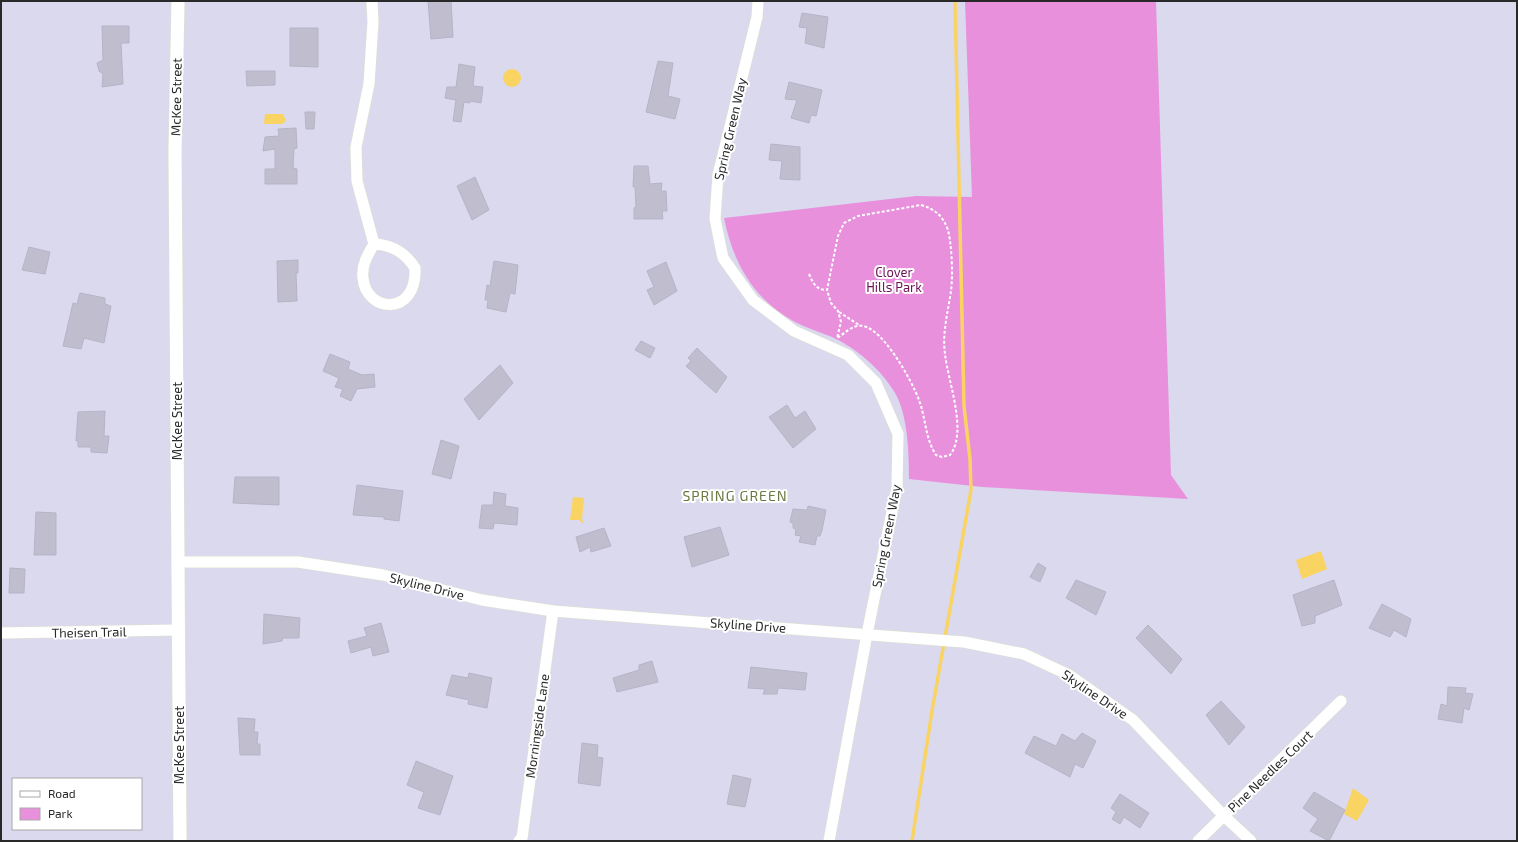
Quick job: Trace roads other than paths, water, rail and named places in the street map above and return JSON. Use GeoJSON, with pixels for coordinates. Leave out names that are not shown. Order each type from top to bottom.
{"type":"FeatureCollection","features":[{"type":"Feature","properties":{"kind":"street","name":"McKee Street"},"geometry":{"type":"LineString","coordinates":[[178,1],[175,151],[180,841]]}},
{"type":"Feature","properties":{"kind":"street"},"geometry":{"type":"LineString","coordinates":[[372,1],[373,22],[369,84],[356,147],[357,181],[374,244],[364,266],[362,278],[364,287],[371,296],[383,304],[390,305],[403,301],[409,296],[413,288],[415,268],[402,253],[392,247],[374,244]]}},
{"type":"Feature","properties":{"kind":"street","name":"Spring Green Way"},"geometry":{"type":"LineString","coordinates":[[758,1],[757,16],[718,175],[715,219],[723,258],[753,300],[794,331],[848,355],[876,383],[898,434],[897,487],[867,634],[829,841]]}},
{"type":"Feature","properties":{"kind":"street","name":"Skyline Drive"},"geometry":{"type":"LineString","coordinates":[[178,562],[298,562],[383,575],[482,600],[553,610],[964,642],[1024,654],[1069,675],[1133,720],[1224,816],[1251,841]]}},
{"type":"Feature","properties":{"kind":"street","name":"Morningside Lane"},"geometry":{"type":"LineString","coordinates":[[519,841],[522,838],[553,610]]}},
{"type":"Feature","properties":{"kind":"street","name":"Theisen Trail"},"geometry":{"type":"LineString","coordinates":[[1,633],[178,630]]}},
{"type":"Feature","properties":{"kind":"street","name":"Pine Needles Court"},"geometry":{"type":"LineString","coordinates":[[1198,841],[1341,701]]}},
{"type":"Feature","properties":{"kind":"waterway"},"geometry":{"type":"LineString","coordinates":[[912,841],[932,711],[971,490],[970,459],[964,406],[955,1]]}},
{"type":"Feature","properties":{"kind":"district","name":"SPRING GREEN"},"geometry":{"type":"Point","coordinates":[735,496]}},
{"type":"Feature","properties":{"kind":"park label","name":"Clover Hills Park"},"geometry":{"type":"Point","coordinates":[894,280]}}]}
